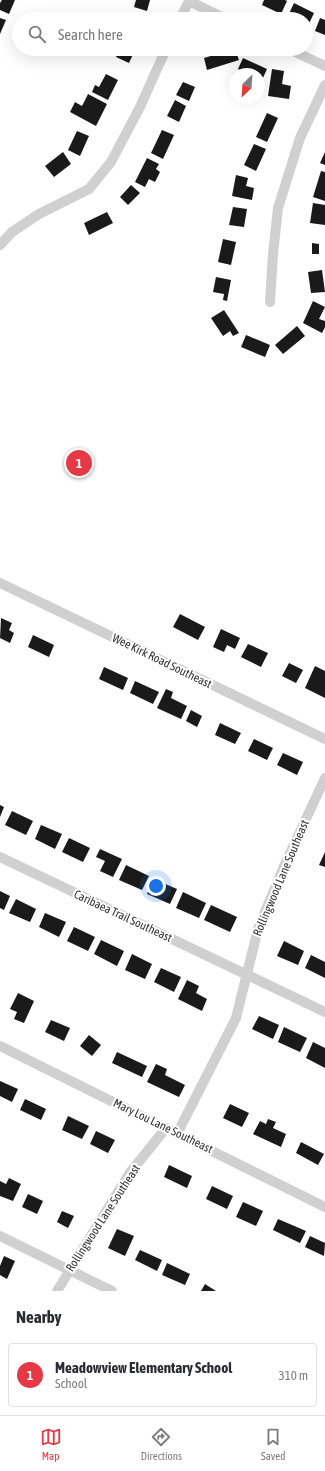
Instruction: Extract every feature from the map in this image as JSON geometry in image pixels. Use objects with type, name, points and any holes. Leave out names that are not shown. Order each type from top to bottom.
[{"type":"street","points":[[184,12],[189,1],[212,12]]},
{"type":"street","points":[[0,245],[12,232],[39,214],[89,190],[111,162],[140,107],[163,56]]},
{"type":"street","points":[[304,56],[325,66]]},
{"type":"street","points":[[270,302],[278,208],[300,138],[325,84]]},
{"type":"street","name":"Wee Kirk Road Southeast","points":[[0,583],[325,738]]},
{"type":"street","name":"Rollingwood Lane Southeast","points":[[177,1134],[236,1018],[258,929],[285,864],[325,778]]},
{"type":"street","name":"Caribaea Trail Southeast","points":[[0,857],[325,1012]]},
{"type":"street","name":"Mary Lou Lane Southeast","points":[[0,1046],[325,1207]]},
{"type":"street","name":"Rollingwood Lane Southeast","points":[[57,1291],[129,1174],[166,1128]]},
{"type":"street","points":[[0,1236],[112,1291]]},
{"type":"building","points":[[2,0],[15,0],[9,14],[0,10],[0,3]]},
{"type":"building","points":[[136,0],[150,0],[147,11],[134,7]]},
{"type":"building","points":[[264,0],[287,1],[282,12],[277,12],[262,5]]},
{"type":"building","points":[[294,3],[312,12],[290,12]]},
{"type":"building","points":[[0,18],[6,20],[0,34]]},
{"type":"building","points":[[320,18],[325,20],[325,35],[315,31]]},
{"type":"building","points":[[116,56],[132,56],[129,63]]},
{"type":"building","points":[[211,56],[238,56],[239,60],[207,70],[204,58]]},
{"type":"building","points":[[243,58],[265,68],[238,68]]},
{"type":"building","points":[[272,69],[284,71],[282,84],[291,86],[289,99],[268,96]]},
{"type":"building","points":[[106,74],[118,80],[108,100],[92,92],[95,85],[99,87]]},
{"type":"building","points":[[183,82],[195,87],[189,101],[176,95]]},
{"type":"building","points":[[88,94],[107,104],[96,126],[70,112],[75,102],[82,106]]},
{"type":"building","points":[[175,100],[186,106],[179,122],[167,116]]},
{"type":"building","points":[[267,113],[278,118],[267,142],[256,137]]},
{"type":"building","points":[[162,130],[174,135],[163,159],[151,153]]},
{"type":"building","points":[[77,131],[89,136],[80,156],[68,150]]},
{"type":"building","points":[[254,144],[266,149],[256,171],[244,165]]},
{"type":"building","points":[[63,152],[71,164],[54,177],[45,166]]},
{"type":"building","points":[[325,152],[325,165],[320,163]]},
{"type":"building","points":[[147,158],[159,164],[156,169],[160,172],[155,182],[149,179],[145,187],[135,182]]},
{"type":"building","points":[[321,171],[325,172],[325,201],[313,197]]},
{"type":"building","points":[[236,175],[248,178],[246,186],[254,188],[252,200],[232,196]]},
{"type":"building","points":[[131,185],[140,193],[128,205],[120,197]]},
{"type":"building","points":[[313,203],[325,205],[325,225],[310,223]]},
{"type":"building","points":[[233,207],[247,209],[244,227],[229,225]]},
{"type":"building","points":[[107,212],[113,223],[89,235],[84,223]]},
{"type":"building","points":[[223,239],[236,242],[231,265],[218,262]]},
{"type":"building","points":[[312,243],[319,244],[319,254],[312,254]]},
{"type":"building","points":[[322,270],[325,292],[311,293],[308,272]]},
{"type":"building","points":[[216,277],[231,280],[227,301],[223,300],[224,294],[213,292]]},
{"type":"building","points":[[313,301],[325,307],[319,319],[325,321],[325,327],[322,333],[303,323]]},
{"type":"building","points":[[224,310],[239,333],[233,336],[230,331],[223,336],[211,318]]},
{"type":"building","points":[[297,326],[305,336],[283,354],[275,345]]},
{"type":"building","points":[[246,335],[270,345],[265,357],[241,347]]},
{"type":"building","points":[[180,614],[205,627],[198,640],[173,627]]},
{"type":"building","points":[[1,618],[12,623],[9,630],[14,633],[10,643],[0,638]]},
{"type":"building","points":[[221,629],[240,638],[235,649],[227,645],[224,652],[213,647]]},
{"type":"building","points":[[33,635],[54,645],[49,657],[28,647]]},
{"type":"building","points":[[248,644],[268,653],[261,667],[241,657]]},
{"type":"building","points":[[289,663],[303,670],[296,683],[282,676]]},
{"type":"building","points":[[315,666],[325,671],[325,698],[305,688]]},
{"type":"building","points":[[104,667],[128,678],[123,690],[99,679]]},
{"type":"building","points":[[135,681],[159,692],[153,704],[130,693]]},
{"type":"building","points":[[166,689],[173,692],[171,698],[187,706],[181,719],[157,708]]},
{"type":"building","points":[[191,710],[202,716],[197,727],[186,721]]},
{"type":"building","points":[[220,723],[241,733],[235,744],[215,735]]},
{"type":"building","points":[[254,739],[273,748],[267,760],[248,751]]},
{"type":"building","points":[[283,753],[303,762],[297,775],[277,765]]},
{"type":"building","points":[[0,805],[4,807],[0,817]]},
{"type":"building","points":[[12,811],[33,821],[26,835],[5,825]]},
{"type":"building","points":[[41,825],[62,834],[55,849],[35,839]]},
{"type":"building","points":[[69,838],[90,848],[83,862],[62,852]]},
{"type":"building","points":[[100,849],[122,859],[113,877],[100,871],[105,861],[96,857]]},
{"type":"building","points":[[325,852],[325,867],[319,865]]},
{"type":"building","points":[[126,865],[149,876],[142,890],[119,880]]},
{"type":"building","points":[[154,879],[177,889],[170,904],[147,894]]},
{"type":"building","points":[[0,891],[10,896],[4,910],[0,908]]},
{"type":"building","points":[[183,892],[206,903],[199,918],[176,908]]},
{"type":"building","points":[[16,899],[36,909],[30,922],[9,913]]},
{"type":"building","points":[[211,905],[237,917],[230,932],[204,920]]},
{"type":"building","points":[[45,913],[66,922],[59,937],[39,927]]},
{"type":"building","points":[[74,927],[95,937],[88,951],[67,941]]},
{"type":"building","points":[[101,940],[124,951],[117,966],[94,954]]},
{"type":"building","points":[[284,941],[304,951],[298,965],[277,956]]},
{"type":"building","points":[[132,954],[152,964],[145,979],[125,970]]},
{"type":"building","points":[[311,955],[325,962],[325,978],[305,968]]},
{"type":"building","points":[[161,968],[181,977],[174,992],[154,982]]},
{"type":"building","points":[[187,980],[199,986],[196,993],[207,999],[202,1011],[178,999]]},
{"type":"building","points":[[18,993],[34,1001],[24,1023],[14,1019],[17,1012],[10,1009]]},
{"type":"building","points":[[259,1016],[279,1025],[273,1039],[252,1029]]},
{"type":"building","points":[[51,1020],[70,1028],[64,1041],[45,1032]]},
{"type":"building","points":[[284,1027],[307,1038],[300,1052],[278,1042]]},
{"type":"building","points":[[89,1035],[101,1045],[92,1056],[80,1046]]},
{"type":"building","points":[[313,1042],[325,1048],[325,1068],[306,1058]]},
{"type":"building","points":[[117,1052],[147,1066],[142,1077],[112,1063]]},
{"type":"building","points":[[156,1064],[167,1069],[165,1075],[185,1085],[179,1097],[147,1082]]},
{"type":"building","points":[[0,1081],[18,1089],[12,1102],[0,1096]]},
{"type":"building","points":[[25,1099],[46,1109],[41,1120],[20,1110]]},
{"type":"building","points":[[230,1104],[249,1113],[242,1127],[223,1118]]},
{"type":"building","points":[[68,1116],[89,1126],[82,1139],[62,1130]]},
{"type":"building","points":[[268,1119],[276,1122],[273,1128],[286,1134],[281,1147],[253,1134],[260,1121],[266,1124]]},
{"type":"building","points":[[96,1131],[115,1140],[108,1153],[90,1144]]},
{"type":"building","points":[[301,1142],[324,1154],[318,1165],[296,1153]]},
{"type":"building","points":[[169,1165],[192,1176],[187,1188],[164,1177]]},
{"type":"building","points":[[9,1178],[21,1184],[13,1201],[0,1196],[0,1181],[6,1184]]},
{"type":"building","points":[[212,1186],[233,1196],[227,1209],[206,1199]]},
{"type":"building","points":[[28,1194],[43,1201],[37,1214],[22,1207]]},
{"type":"building","points":[[243,1202],[263,1211],[256,1226],[236,1217]]},
{"type":"building","points":[[62,1211],[74,1216],[68,1228],[57,1222]]},
{"type":"building","points":[[278,1219],[306,1231],[300,1243],[273,1230]]},
{"type":"building","points":[[117,1229],[134,1236],[125,1256],[108,1248]]},
{"type":"building","points":[[310,1236],[325,1243],[324,1256],[305,1247]]},
{"type":"building","points":[[140,1250],[162,1260],[157,1271],[135,1260]]},
{"type":"building","points":[[4,1256],[15,1261],[7,1279],[0,1275],[0,1266]]},
{"type":"building","points":[[167,1263],[190,1274],[185,1285],[162,1275]]},
{"type":"building","points":[[205,1284],[216,1291],[201,1291]]},
{"type":"place","name":"Meadowview Elementary School","points":[[79,463]]}]
